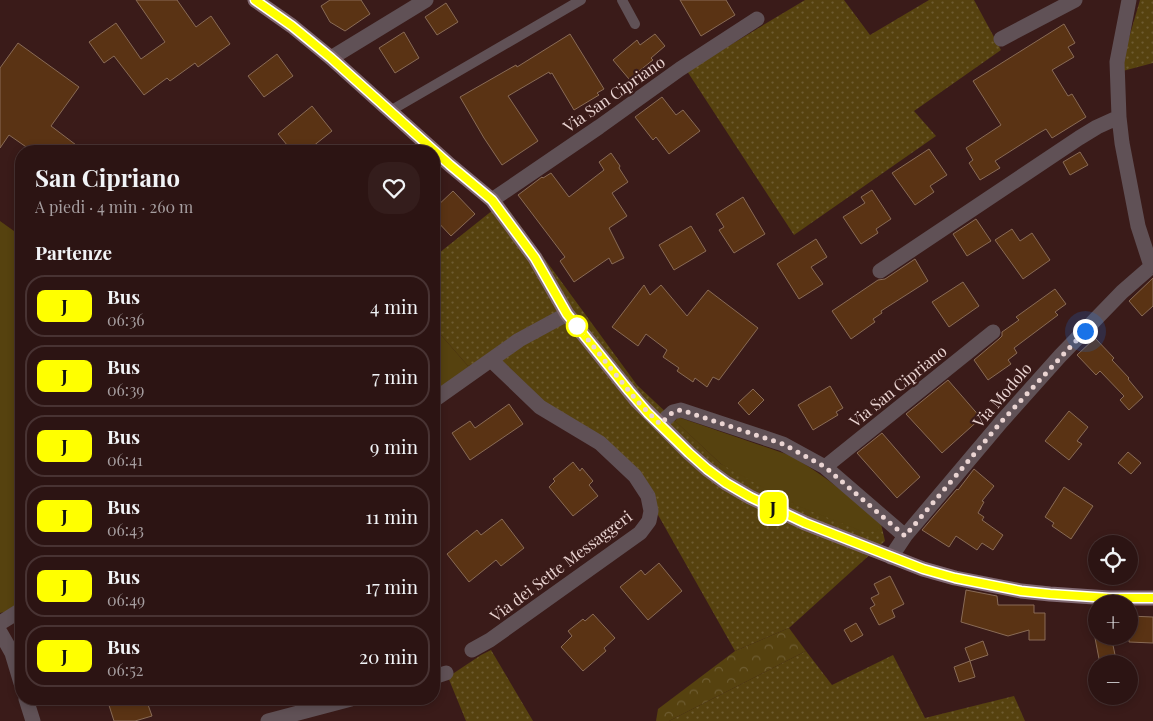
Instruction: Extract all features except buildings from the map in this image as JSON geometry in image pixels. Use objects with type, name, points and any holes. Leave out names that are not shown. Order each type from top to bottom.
[{"type":"main road","points":[[255,0],[292,26],[331,58],[428,145]]},
{"type":"main road","points":[[440,156],[492,200],[535,258],[567,314],[631,394],[707,469],[726,483],[750,497],[805,523],[923,569],[955,578],[1021,591],[1050,594],[1109,598],[1153,598]]},
{"type":"street","points":[[331,58],[426,0]]},
{"type":"street","points":[[1001,39],[1075,0]]},
{"type":"street","name":"Via Modolo","points":[[891,557],[905,536],[1047,370],[1122,292],[1152,266],[1138,226],[1122,143],[1119,117],[1117,62],[1129,0]]},
{"type":"street","name":"Via San Cipriano","points":[[492,200],[680,69],[758,19]]},
{"type":"street","points":[[880,271],[1079,138],[1119,117]]},
{"type":"street","points":[[440,396],[519,340],[567,314]]},
{"type":"street","name":"Via San Cipriano","points":[[825,467],[993,332]]},
{"type":"street","name":"Via dei Sette Messaggeri","points":[[472,650],[490,640],[640,533],[649,521],[651,511],[648,496],[628,469],[600,443],[540,407],[491,360]]},
{"type":"street","points":[[660,424],[673,412],[681,410],[783,444],[825,467],[905,536]]},
{"type":"street","points":[[0,623],[15,614]]},
{"type":"street","points":[[0,632],[12,653],[15,663]]},
{"type":"street","points":[[28,705],[33,721]]},
{"type":"street","points":[[268,721],[328,705]]},
{"type":"lane","points":[[390,111],[581,0]]},
{"type":"lane","points":[[622,0],[635,24]]},
{"type":"green space","points":[[805,0],[844,0],[870,35],[929,0],[974,0],[1001,50],[914,111],[936,136],[794,235],[687,71]]},
{"type":"green space","points":[[1140,0],[1153,0],[1153,63],[1119,72]]},
{"type":"green space","points":[[503,202],[637,385],[721,464],[881,524],[885,541],[789,628],[735,651],[653,506],[628,469],[557,420],[493,360],[468,366],[440,334],[440,252]]},
{"type":"green space","points":[[0,221],[15,232],[15,609],[0,613]]},
{"type":"green space","points":[[440,334],[468,366],[493,360],[440,400]]},
{"type":"green space","points":[[678,417],[789,455],[825,478],[881,524],[877,531],[864,532],[793,504],[721,464],[675,421]]},
{"type":"green space","points":[[789,628],[806,651],[669,721],[656,721],[658,709],[735,651]]},
{"type":"green space","points":[[491,650],[533,721],[466,721],[448,677]]},
{"type":"green space","points":[[806,651],[832,685],[893,655],[925,718],[1014,696],[1025,721],[669,721]]},
{"type":"bus line","name":"J","points":[[255,0],[292,26],[331,58],[428,145]]},
{"type":"bus line","name":"J","points":[[440,156],[492,200],[535,258],[567,314],[637,401],[689,453],[726,483],[750,497],[805,523],[923,569],[955,578],[1021,591],[1050,594],[1109,598],[1153,598]]},
{"type":"route","points":[[577,326],[620,381],[660,424],[673,412],[681,410],[783,444],[825,467],[905,536],[1002,421],[1085,331]]}]
